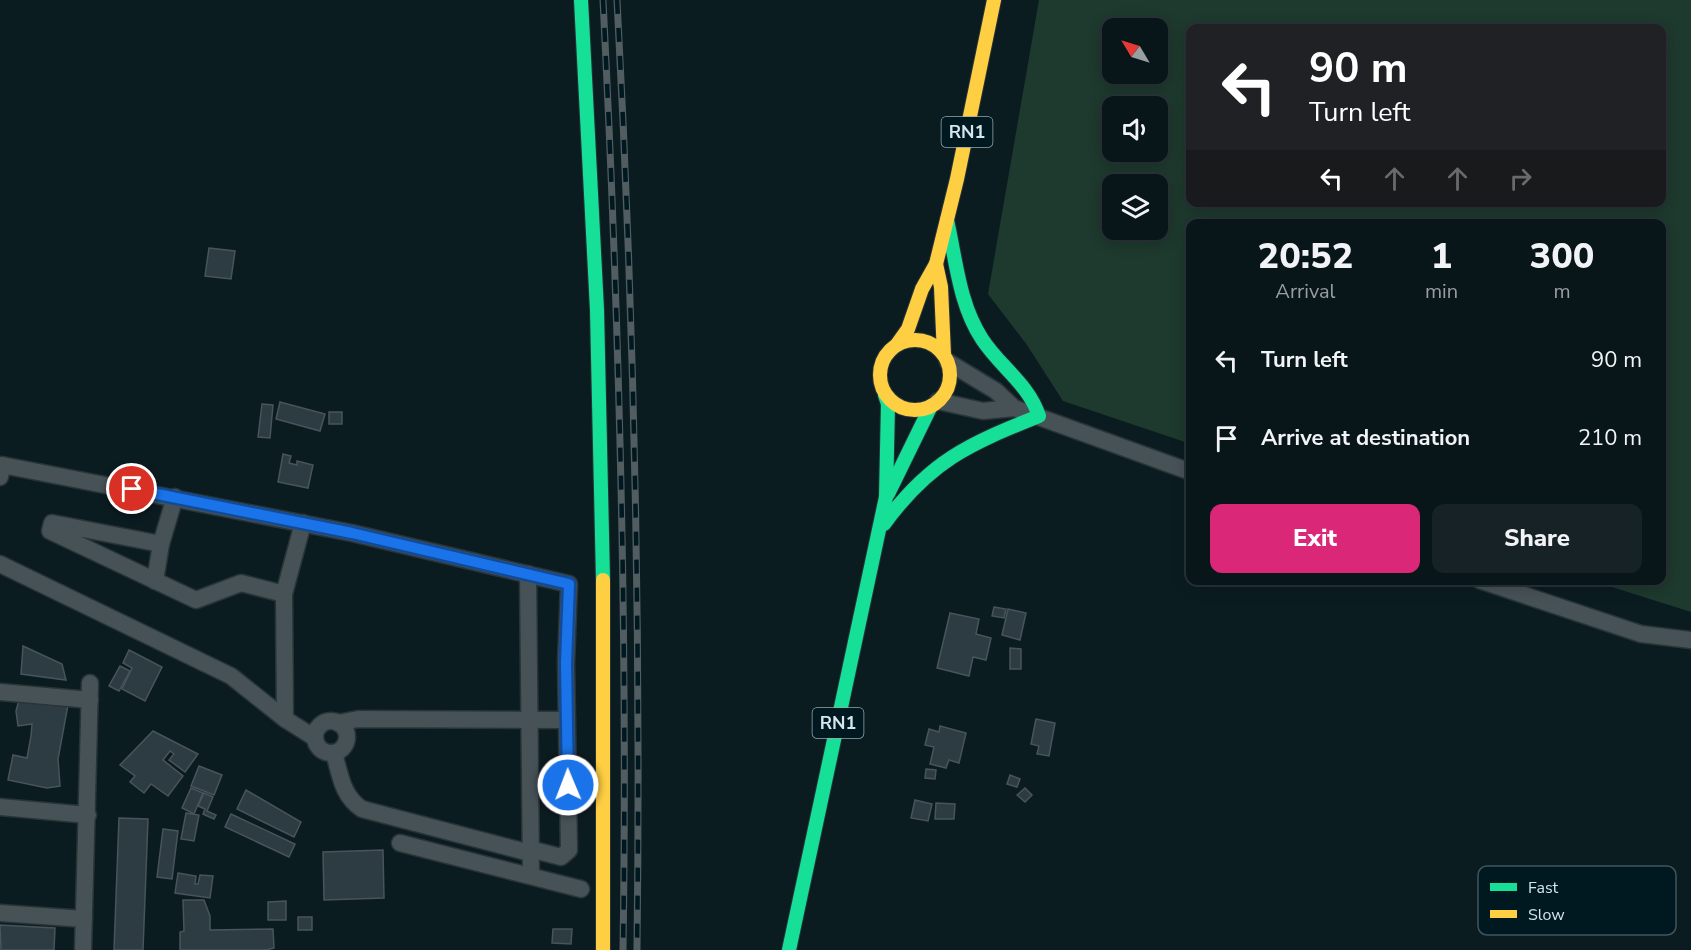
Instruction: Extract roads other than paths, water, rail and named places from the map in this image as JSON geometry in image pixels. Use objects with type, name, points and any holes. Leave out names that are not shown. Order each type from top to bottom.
[{"type":"main road","points":[[581,0],[585,120],[597,308],[603,502],[603,950]]},
{"type":"main road","name":"RN1","points":[[898,343],[908,329],[922,289],[936,264],[994,0]]},
{"type":"main road","points":[[878,534],[902,499],[938,463],[964,446],[1039,416],[1033,399],[1023,382],[990,350],[975,328],[947,220]]},
{"type":"main road","name":"RN1","points":[[936,264],[943,293],[941,337],[946,358]]},
{"type":"main road","points":[[923,340],[932,343],[946,358],[948,388],[934,404],[923,410],[906,409],[885,395],[880,379],[882,362],[891,348],[898,343],[923,340]]},
{"type":"main road","name":"RN1","points":[[789,950],[886,496],[888,404],[885,395]]},
{"type":"main road","name":"RN1","points":[[886,496],[934,404]]},
{"type":"street","points":[[946,358],[996,391],[1014,408]]},
{"type":"street","points":[[934,404],[983,411],[1014,408],[1186,470]]},
{"type":"street","points":[[0,477],[2,465],[175,496],[569,584],[567,720],[569,850],[561,857],[362,809],[351,800],[344,788],[334,753]]},
{"type":"street","points":[[155,580],[161,544],[175,496]]},
{"type":"street","points":[[161,544],[52,523],[50,531],[196,600],[241,583],[284,594]]},
{"type":"street","points":[[285,719],[284,594],[303,523]]},
{"type":"street","points":[[0,564],[231,676],[285,719],[315,738],[323,752],[334,753],[346,742],[345,732],[338,723]]},
{"type":"street","points":[[528,574],[531,875]]},
{"type":"street","points":[[1494,585],[1641,634],[1691,640]]},
{"type":"street","points":[[0,692],[90,692],[83,950]]},
{"type":"street","points":[[315,738],[322,724],[358,719],[567,720]]},
{"type":"street","points":[[0,807],[87,815]]},
{"type":"street","points":[[400,843],[581,889]]},
{"type":"street","points":[[0,912],[84,920]]},
{"type":"railway","points":[[603,0],[614,237],[621,475],[624,712],[623,950]]},
{"type":"railway","points":[[617,0],[628,237],[635,475],[638,712],[637,950]]}]
